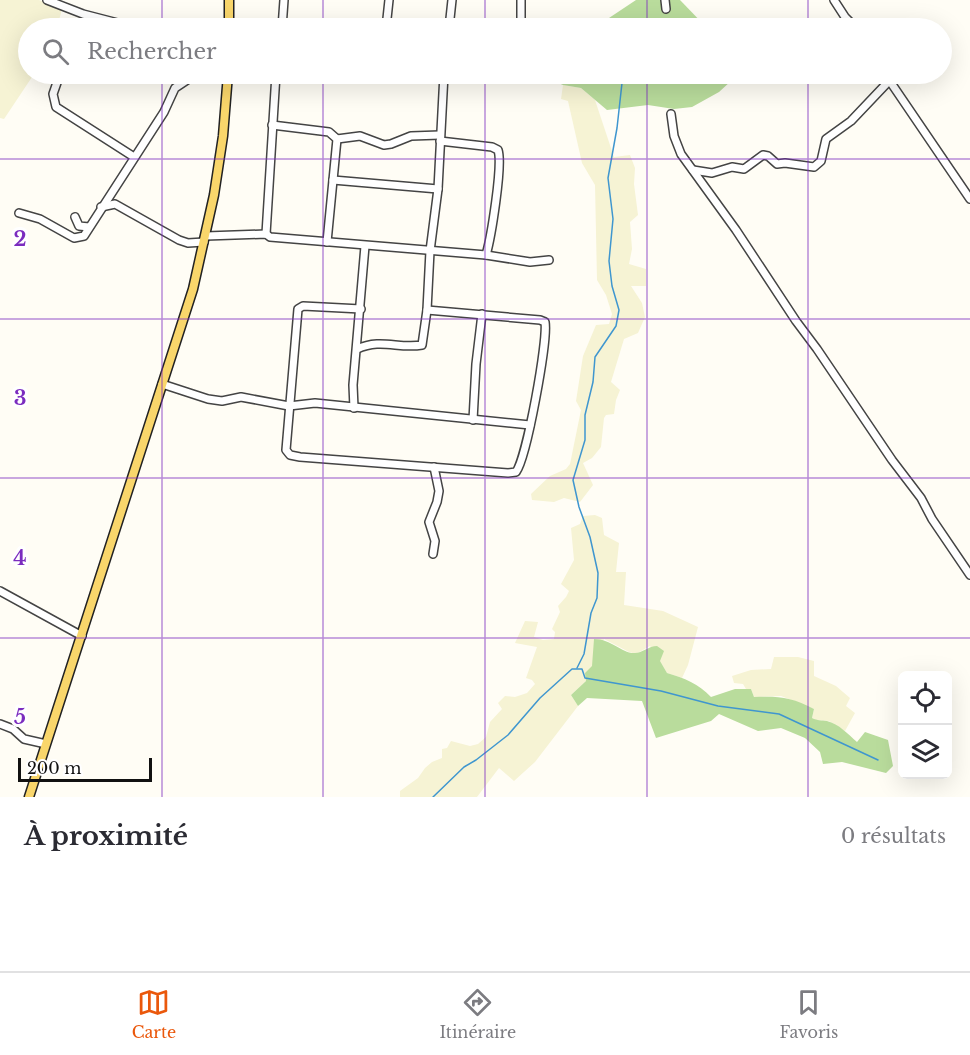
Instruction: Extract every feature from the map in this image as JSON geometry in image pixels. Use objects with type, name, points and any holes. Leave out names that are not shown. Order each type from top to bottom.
[{"type":"main road","points":[[229,0],[229,18]]},
{"type":"main road","points":[[28,797],[193,289],[205,239],[222,145],[227,84]]},
{"type":"street","points":[[47,0],[97,18]]},
{"type":"street","points":[[283,18],[284,0]]},
{"type":"street","points":[[388,18],[389,0]]},
{"type":"street","points":[[450,18],[452,0]]},
{"type":"street","points":[[521,0],[521,18]]},
{"type":"street","points":[[665,0],[666,9]]},
{"type":"street","points":[[834,0],[846,18]]},
{"type":"street","points":[[56,84],[53,94],[56,107],[134,157]]},
{"type":"street","points":[[19,213],[40,219],[74,238],[84,236],[164,112],[175,88],[181,84]]},
{"type":"street","points":[[266,234],[275,84]]},
{"type":"street","points":[[357,349],[379,342],[422,345],[438,189],[443,84]]},
{"type":"street","points":[[693,170],[712,173],[732,167],[744,169],[763,155],[768,156],[777,164],[814,167],[821,160],[826,139],[851,122],[886,84]]},
{"type":"street","points":[[891,84],[909,106],[970,199]]},
{"type":"street","points":[[671,114],[678,149],[736,230],[892,460],[921,498],[932,519],[970,575]]},
{"type":"street","points":[[272,125],[329,132],[338,139]]},
{"type":"street","points":[[338,139],[360,136],[384,145],[411,136],[440,138],[498,150],[498,176],[486,255]]},
{"type":"street","points":[[327,242],[338,139]]},
{"type":"street","points":[[333,180],[438,189]]},
{"type":"street","points":[[113,189],[115,204]]},
{"type":"street","points":[[101,207],[115,204],[188,243],[205,239],[266,234],[270,237],[486,255],[530,262],[549,260]]},
{"type":"street","points":[[75,217],[79,226],[90,226]]},
{"type":"street","points":[[354,408],[353,385],[365,246]]},
{"type":"street","points":[[361,309],[303,306],[298,309],[286,450],[290,455],[516,472],[521,465],[530,425],[542,354],[544,322],[426,310]]},
{"type":"street","points":[[473,420],[482,314]]},
{"type":"street","points":[[162,384],[208,399],[222,401],[241,397],[289,406],[315,403],[530,425]]},
{"type":"street","points":[[433,554],[435,541],[429,522],[438,502],[439,491],[434,467]]},
{"type":"street","points":[[0,591],[82,636]]},
{"type":"street","points":[[0,723],[13,729],[24,739],[46,744]]},
{"type":"shaded area","points":[[0,0],[39,0],[62,9],[60,18],[18,18],[18,84],[27,84],[4,119],[0,118]]},
{"type":"shaded area","points":[[563,85],[581,88],[595,100],[614,157],[630,155],[635,168],[634,184],[638,215],[630,222],[632,249],[629,264],[646,269],[646,286],[631,286],[642,303],[645,317],[638,333],[624,339],[611,382],[620,390],[614,414],[606,415],[604,418],[601,447],[592,458],[583,463],[593,485],[580,502],[564,498],[554,502],[532,500],[531,494],[550,476],[566,469],[570,464],[581,410],[576,401],[583,356],[596,325],[609,324],[612,314],[606,295],[597,280],[595,185],[582,163],[568,101],[561,99]]},
{"type":"shaded area","points":[[595,515],[602,518],[604,535],[619,543],[616,572],[626,572],[624,605],[663,611],[698,627],[688,665],[682,678],[667,673],[650,646],[636,654],[604,639],[586,681],[571,695],[578,706],[535,762],[514,781],[499,768],[477,797],[400,797],[400,791],[418,778],[432,762],[442,758],[442,749],[447,748],[451,741],[470,746],[478,744],[486,737],[490,722],[502,709],[498,703],[505,696],[515,697],[527,693],[535,684],[526,678],[537,647],[515,643],[525,621],[538,622],[534,637],[543,640],[554,639],[555,632],[552,629],[560,612],[558,606],[569,591],[561,584],[574,560],[571,528],[580,524],[583,516]]},
{"type":"shaded area","points":[[774,657],[798,657],[814,661],[814,676],[836,686],[850,698],[846,706],[855,713],[845,731],[829,721],[812,718],[814,709],[781,696],[754,697],[751,689],[746,689],[743,684],[734,683],[732,676],[751,670],[771,669]]},
{"type":"green space","points":[[636,0],[680,0],[697,18],[609,18]]},
{"type":"green space","points":[[561,84],[728,84],[719,92],[692,107],[674,109],[648,105],[607,110],[581,88]]},
{"type":"green space","points":[[594,639],[606,641],[630,653],[638,653],[657,646],[664,651],[660,661],[667,673],[691,682],[711,697],[735,689],[751,689],[754,697],[785,698],[799,702],[814,709],[812,718],[835,724],[857,742],[865,732],[888,740],[893,766],[886,773],[842,762],[823,764],[820,752],[805,738],[781,728],[758,731],[719,714],[711,721],[656,738],[642,701],[587,698],[578,706],[571,695],[586,681],[585,673],[592,666]]},
{"type":"waterway","points":[[577,668],[584,654],[591,613],[597,598],[598,573],[573,480],[585,440],[585,415],[593,382],[595,357],[616,326],[619,310],[612,286],[609,261],[613,219],[608,178],[622,84]]},
{"type":"waterway","points":[[433,797],[464,767],[508,735],[540,698],[572,669],[582,669],[585,678],[661,691],[718,706],[779,714],[878,760]]}]
